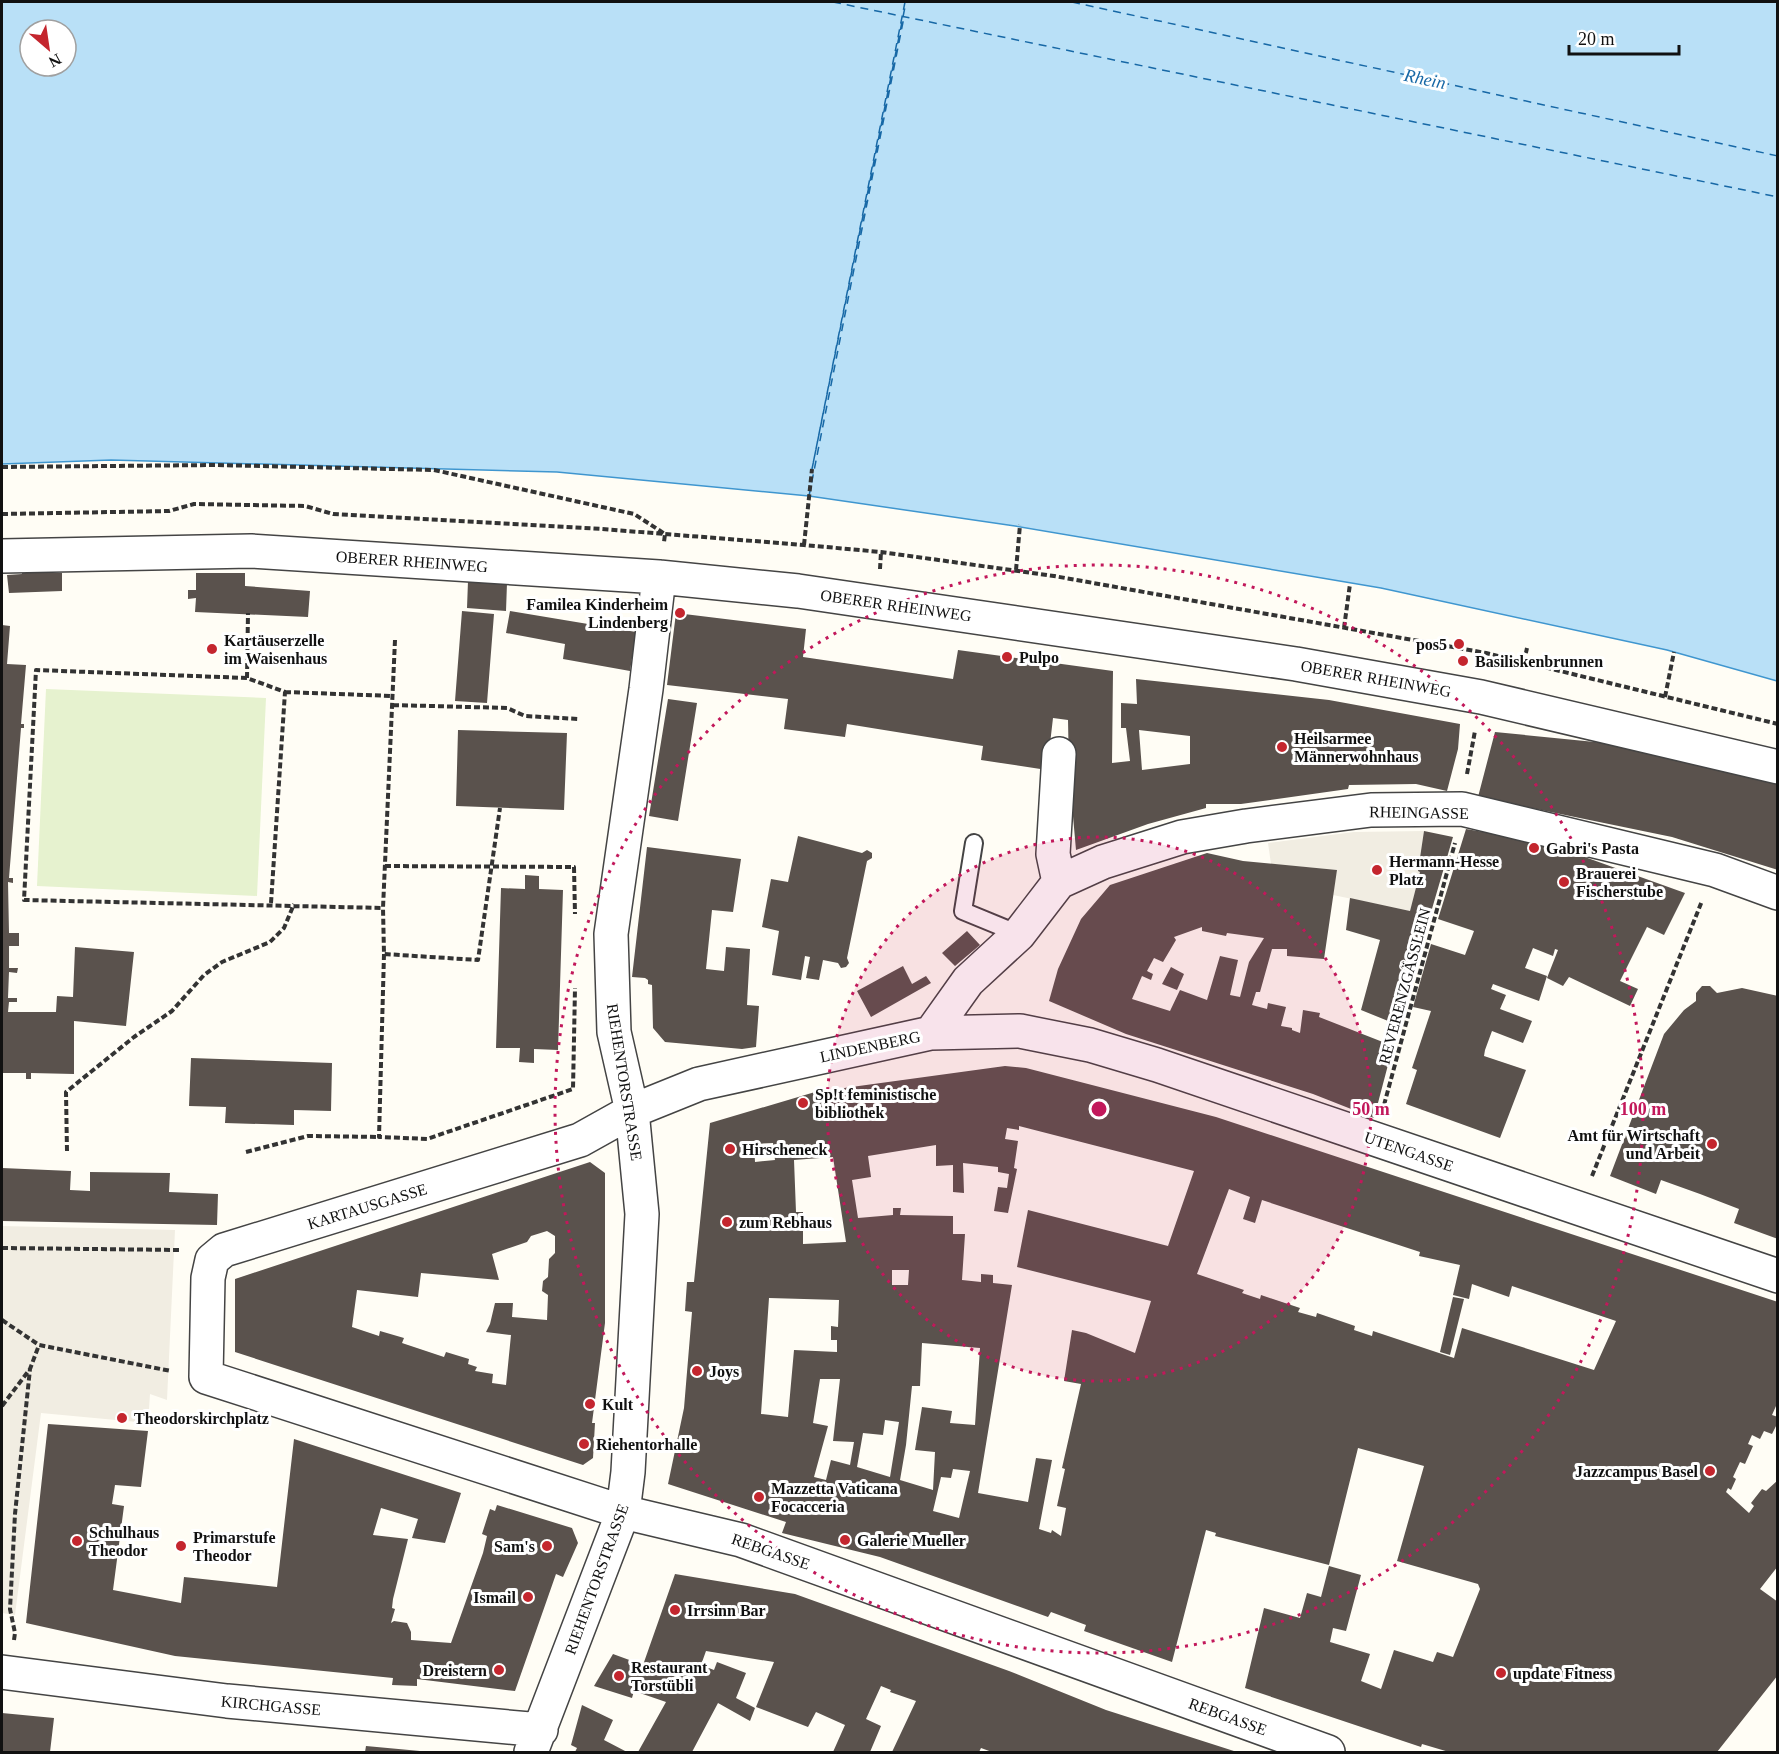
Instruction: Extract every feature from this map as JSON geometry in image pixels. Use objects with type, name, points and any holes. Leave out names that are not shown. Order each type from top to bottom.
[{"type":"street","name":"OBERER RHEINWEG","points":[[2,556],[250,551],[659,577],[889,603],[1296,664],[1481,697],[1778,767]]},
{"type":"street","name":"RIEHENTORSTRASSE","points":[[536,1741],[623,1512],[638,1340],[642,1214],[632,1111],[614,1032],[611,934],[646,689],[659,577]]},
{"type":"street","points":[[1059,753],[1053,854],[1059,882]]},
{"type":"street","name":"RHEINGASSE","points":[[1059,882],[1103,862],[1182,837],[1246,826],[1371,810],[1462,809],[1715,870],[1778,893]]},
{"type":"street","name":"LINDENBERG","points":[[632,1111],[699,1083],[931,1033],[968,981],[1019,934],[1059,882]]},
{"type":"street","name":"UTENGASSE","points":[[931,1033],[1020,1031],[1090,1046],[1157,1065],[1778,1276]]},
{"type":"street","name":"KARTAUSGASSE","points":[[212,1260],[224,1250],[580,1140],[632,1111]]},
{"type":"street","points":[[206,1377],[208,1278],[212,1260]]},
{"type":"street","name":"REBGASSE","points":[[206,1377],[623,1512],[741,1540],[1328,1752]]},
{"type":"street","name":"KIRCHGASSE","points":[[5,1672],[536,1741]]},
{"type":"lane","points":[[974,843],[963,911],[1019,934]]},
{"type":"path","points":[[2,467],[216,465],[434,470],[634,514],[665,534]]},
{"type":"path","points":[[804,545],[812,469]]},
{"type":"path","points":[[2,514],[169,511],[194,504],[252,506]]},
{"type":"path","points":[[1016,570],[1020,525]]},
{"type":"path","points":[[1344,628],[1350,584]]},
{"type":"path","points":[[247,678],[248,613]]},
{"type":"path","points":[[379,1137],[384,954],[383,908],[395,640]]},
{"type":"path","points":[[1524,662],[1527,648]]},
{"type":"path","points":[[1665,697],[1674,652]]},
{"type":"path","points":[[1486,653],[1778,724]]},
{"type":"path","points":[[383,908],[271,903],[24,900],[36,669],[247,678],[285,692],[393,696]]},
{"type":"path","points":[[271,903],[285,692]]},
{"type":"path","name":"REVERENZGÄSSLEIN","points":[[1375,1139],[1462,809],[1481,697]]},
{"type":"path","points":[[393,705],[507,708],[525,716],[579,719]]},
{"type":"path","points":[[384,954],[478,960],[500,808]]},
{"type":"path","points":[[385,866],[574,867],[575,916]]},
{"type":"path","points":[[1579,1209],[1715,870]]},
{"type":"path","points":[[67,1151],[66,1092],[134,1037],[172,1011],[204,975],[222,962],[270,942],[284,928],[294,904]]},
{"type":"path","points":[[246,1152],[308,1136],[427,1139],[573,1089],[574,985]]},
{"type":"path","points":[[2,1248],[183,1251],[212,1260]]},
{"type":"path","points":[[2,1320],[39,1345],[206,1377]]},
{"type":"path","points":[[5,1672],[15,1633],[10,1598],[15,1514],[30,1369],[39,1345]]},
{"type":"path","points":[[2,1406],[30,1369]]},
{"type":"green space","points":[[46,689],[266,698],[257,896],[37,886]]},
{"type":"shaded area","name":"Hermann-Hesse Platz","points":[[1424,831],[1418,871],[1420,872],[1410,911],[1333,895],[1337,870],[1271,864],[1268,843],[1354,832]]},
{"type":"shaded area","name":"Theodorskirchplatz","points":[[2,1226],[175,1230],[167,1400],[150,1394],[148,1423],[41,1413],[15,1615],[2,1613]]},
{"type":"water","name":"Rhein","points":[[2,2],[1777,2],[1777,681],[1667,650],[1381,588],[1015,526],[809,496],[557,472],[111,460],[2,464]]},
{"type":"building","points":[[49,570],[50,573],[62,573],[62,591],[9,593],[7,575],[22,574],[22,571]]},
{"type":"building","points":[[196,573],[245,573],[245,586],[310,591],[308,617],[195,612],[196,598],[188,599],[188,590],[196,590]]},
{"type":"building","points":[[468,581],[507,583],[506,611],[467,608]]},
{"type":"building","points":[[462,611],[494,614],[487,703],[455,701]]},
{"type":"building","points":[[510,611],[636,632],[630,671],[563,659],[565,644],[506,633]]},
{"type":"building","points":[[676,613],[806,629],[803,657],[953,679],[958,650],[1113,671],[1112,763],[1130,761],[1126,728],[1121,728],[1121,703],[1137,704],[1136,679],[1329,700],[1460,724],[1458,749],[1447,791],[1416,784],[1349,785],[1348,789],[1241,804],[1206,804],[1206,808],[1148,824],[1076,850],[1069,771],[1068,720],[1053,718],[1047,770],[981,760],[983,746],[847,724],[845,737],[784,729],[788,699],[667,685]],"holes":[[[1139,730],[1190,736],[1190,764],[1142,770]]]},
{"type":"building","points":[[2,625],[10,626],[7,664],[26,665],[21,724],[24,724],[24,728],[21,728],[9,878],[13,878],[13,883],[8,882],[9,933],[19,933],[19,946],[9,946],[9,968],[18,968],[17,973],[9,972],[8,998],[17,998],[17,1002],[9,1002],[8,1012],[56,1012],[57,996],[73,997],[75,947],[134,952],[126,1026],[74,1021],[74,1074],[31,1073],[31,1079],[26,1079],[26,1073],[2,1073]]},
{"type":"building","points":[[668,699],[697,703],[678,821],[649,816]]},
{"type":"building","points":[[458,730],[567,733],[564,810],[456,806]]},
{"type":"building","points":[[1495,732],[1605,743],[1778,780],[1778,870],[1672,837],[1478,797]]},
{"type":"building","points":[[1466,829],[1543,842],[1685,893],[1664,935],[1647,927],[1620,981],[1638,989],[1630,1006],[1569,977],[1563,986],[1547,978],[1558,950],[1555,949],[1553,956],[1533,948],[1525,968],[1547,976],[1539,1001],[1493,984],[1491,989],[1506,995],[1500,1009],[1532,1021],[1523,1043],[1492,1031],[1485,1050],[1484,1056],[1526,1070],[1500,1138],[1406,1104],[1417,1070],[1412,1068],[1431,1011],[1413,1007],[1431,944],[1465,955],[1474,931],[1438,919]]},
{"type":"building","points":[[1424,831],[1453,837],[1398,1025],[1361,1010],[1380,940],[1346,930],[1350,898],[1410,911],[1420,872],[1418,871]]},
{"type":"building","points":[[798,836],[862,853],[867,850],[872,853],[872,858],[867,861],[847,958],[849,963],[846,967],[841,968],[838,963],[823,960],[819,980],[806,978],[810,957],[805,956],[801,980],[772,975],[779,931],[762,927],[771,879],[788,882]]},
{"type":"building","points":[[647,847],[741,859],[733,912],[712,910],[706,969],[724,971],[726,947],[750,949],[747,1005],[759,1006],[756,1047],[742,1049],[665,1042],[653,1028],[652,985],[648,984],[645,978],[632,977]]},
{"type":"building","points":[[1207,853],[1243,861],[1337,870],[1324,959],[1287,956],[1287,949],[1272,949],[1260,992],[1256,992],[1252,1005],[1267,1009],[1268,1003],[1286,1007],[1281,1026],[1292,1028],[1300,1033],[1303,1010],[1320,1013],[1319,1017],[1393,1046],[1374,1118],[1313,1094],[1126,1034],[1049,1001],[1058,969],[1081,919],[1110,885]],"holes":[[[1202,927],[1202,931],[1226,936],[1227,933],[1264,938],[1249,962],[1240,997],[1230,995],[1238,960],[1220,956],[1207,1000],[1180,990],[1170,1011],[1132,999],[1142,976],[1151,980],[1153,974],[1147,971],[1154,958],[1163,962],[1176,940],[1174,937]]]},
{"type":"building","points":[[525,875],[539,876],[539,889],[563,890],[558,1050],[534,1049],[534,1063],[519,1062],[520,1048],[496,1048],[501,888],[525,889]]},
{"type":"building","points":[[967,931],[980,945],[955,966],[942,953]]},
{"type":"building","points":[[903,966],[912,984],[926,976],[931,983],[871,1017],[857,991]]},
{"type":"building","points":[[1171,967],[1184,974],[1177,990],[1162,984]]},
{"type":"building","points":[[1702,986],[1710,986],[1717,993],[1742,988],[1778,996],[1778,1239],[1734,1223],[1739,1209],[1700,1194],[1661,1180],[1656,1194],[1610,1176],[1664,1034],[1684,1010],[1696,1001],[1696,993]]},
{"type":"building","points":[[191,1058],[332,1063],[331,1111],[294,1110],[294,1125],[225,1123],[226,1107],[189,1106]]},
{"type":"building","points":[[1005,1066],[1026,1068],[1216,1117],[1778,1302],[1778,1407],[1776,1406],[1772,1415],[1778,1417],[1778,1422],[1772,1434],[1764,1431],[1760,1439],[1752,1435],[1748,1444],[1753,1446],[1745,1464],[1740,1462],[1733,1477],[1736,1479],[1731,1490],[1728,1488],[1726,1492],[1749,1513],[1754,1506],[1751,1503],[1762,1489],[1766,1491],[1778,1480],[1778,1566],[1760,1589],[1778,1602],[1778,1675],[1717,1752],[1449,1752],[1422,1744],[1421,1747],[1245,1688],[1264,1608],[1300,1618],[1307,1593],[1321,1597],[1329,1566],[1361,1575],[1346,1631],[1333,1628],[1330,1642],[1370,1654],[1361,1681],[1381,1689],[1394,1650],[1433,1662],[1437,1652],[1453,1657],[1480,1589],[1478,1584],[1397,1561],[1424,1466],[1358,1448],[1329,1565],[1215,1536],[1216,1533],[1206,1530],[1172,1662],[1084,1631],[1086,1625],[1051,1612],[1048,1617],[880,1557],[782,1533],[786,1522],[668,1484],[684,1408],[692,1312],[685,1311],[687,1282],[694,1282],[710,1123],[815,1092]],"holes":[[[1019,1126],[1194,1171],[1168,1246],[1028,1210],[1017,1267],[1151,1301],[1135,1353],[1086,1333],[1072,1330],[1064,1381],[1081,1384],[1062,1468],[1065,1469],[1057,1506],[1066,1508],[1061,1536],[1052,1530],[1051,1533],[1039,1529],[1052,1460],[1036,1458],[1028,1502],[978,1493],[1012,1285],[993,1283],[993,1275],[981,1274],[981,1282],[962,1280],[965,1234],[953,1234],[953,1216],[900,1215],[901,1208],[893,1208],[893,1215],[858,1218],[852,1180],[871,1177],[868,1156],[936,1145],[936,1166],[953,1165],[953,1192],[964,1193],[963,1163],[998,1167],[998,1172],[1009,1174],[1007,1188],[998,1187],[994,1211],[1008,1213],[1017,1169],[1014,1168],[1018,1141],[1005,1139],[1007,1128],[1019,1130]],[[773,1143],[775,1160],[755,1162],[754,1144]],[[833,1157],[846,1242],[803,1244],[803,1212],[796,1212],[794,1160]],[[1229,1189],[1250,1197],[1243,1219],[1255,1223],[1262,1200],[1420,1252],[1419,1256],[1460,1265],[1453,1295],[1469,1299],[1472,1284],[1509,1297],[1512,1286],[1616,1321],[1594,1370],[1462,1328],[1454,1358],[1373,1331],[1372,1336],[1354,1330],[1355,1326],[1317,1313],[1316,1317],[1298,1312],[1300,1308],[1261,1295],[1260,1299],[1242,1293],[1244,1290],[1197,1274]],[[892,1270],[909,1270],[908,1285],[892,1285]],[[769,1298],[839,1300],[838,1327],[831,1326],[831,1340],[837,1340],[837,1352],[794,1350],[788,1417],[761,1414]],[[922,1343],[980,1348],[975,1425],[950,1423],[952,1411],[922,1407],[915,1450],[935,1452],[933,1490],[900,1480],[912,1386],[920,1386]],[[820,1379],[840,1379],[833,1441],[854,1442],[850,1465],[831,1460],[826,1480],[814,1477],[828,1426],[813,1423]],[[885,1420],[899,1422],[890,1477],[857,1467],[863,1433],[883,1435]],[[953,1469],[970,1471],[959,1518],[933,1511],[941,1477],[951,1478]]]},
{"type":"building","points":[[590,1162],[605,1173],[605,1323],[592,1423],[595,1423],[593,1458],[583,1465],[235,1352],[235,1279]],"holes":[[[547,1231],[555,1236],[555,1253],[549,1259],[548,1277],[543,1281],[542,1291],[548,1295],[547,1320],[512,1317],[513,1303],[495,1303],[486,1332],[511,1335],[506,1385],[492,1383],[493,1374],[475,1371],[477,1367],[468,1364],[469,1359],[446,1352],[444,1357],[402,1343],[404,1338],[380,1331],[379,1336],[352,1327],[357,1290],[418,1297],[421,1273],[499,1280],[492,1254],[527,1242],[531,1236]]]},
{"type":"building","points":[[2,1168],[71,1171],[70,1190],[90,1191],[90,1172],[170,1173],[169,1192],[218,1194],[217,1225],[2,1221]]},
{"type":"building","points":[[1453,1297],[1464,1299],[1450,1355],[1440,1352]]},
{"type":"building","points":[[48,1424],[148,1431],[141,1487],[115,1485],[112,1504],[124,1506],[113,1590],[181,1603],[184,1577],[277,1587],[294,1439],[461,1493],[445,1543],[412,1538],[418,1519],[381,1508],[373,1535],[408,1539],[393,1599],[392,1608],[395,1609],[391,1623],[394,1621],[407,1623],[411,1632],[411,1640],[451,1643],[483,1553],[487,1536],[482,1534],[490,1509],[495,1511],[497,1505],[572,1528],[578,1543],[563,1577],[556,1574],[515,1691],[417,1679],[417,1686],[392,1685],[393,1678],[175,1656],[26,1623]]},
{"type":"building","points":[[675,1574],[795,1594],[1009,1671],[1106,1710],[1237,1752],[992,1752],[981,1748],[979,1752],[892,1752],[916,1701],[890,1692],[891,1690],[881,1686],[866,1719],[881,1726],[870,1752],[833,1752],[845,1725],[816,1712],[808,1727],[756,1707],[774,1662],[706,1651],[701,1665],[714,1670],[717,1662],[746,1673],[736,1698],[755,1708],[750,1721],[718,1703],[692,1752],[638,1752],[666,1702],[634,1691],[632,1698],[594,1686],[613,1654],[643,1665]]},
{"type":"building","points":[[582,1705],[613,1720],[604,1740],[627,1752],[575,1752],[577,1748],[571,1745]]},
{"type":"building","points":[[2,1713],[54,1718],[50,1752],[2,1752]]},
{"type":"building","points":[[366,1746],[420,1751],[420,1752],[365,1752]]},
{"type":"ferry route","points":[[833,2],[1778,197]]},
{"type":"ferry route","points":[[905,2],[812,469],[906,2]]},
{"type":"ferry route","points":[[1072,2],[1778,156]]},
{"type":"ferry route","points":[[809,496],[904,17]]},
{"type":"place","name":"Familea Kinderheim Lindenberg","points":[[680,613]]},
{"type":"place","name":"pos5","points":[[1459,644]]},
{"type":"place","name":"Kartäuserzelle im Waisenhaus","points":[[212,649]]},
{"type":"place","name":"Pulpo","points":[[1007,657]]},
{"type":"place","name":"Basiliskenbrunnen","points":[[1463,661]]},
{"type":"place","name":"Heilsarmee Männerwohnhaus","points":[[1282,747]]},
{"type":"place","name":"Gabri's Pasta","points":[[1534,848]]},
{"type":"place","name":"Hermann-Hesse Platz","points":[[1377,870]]},
{"type":"place","name":"Brauerei Fischerstube","points":[[1564,882]]},
{"type":"place","name":"Sp!t feministische bibliothek","points":[[803,1103]]},
{"type":"place","name":"Amt für Wirtschaft und Arbeit","points":[[1712,1144]]},
{"type":"place","name":"Hirscheneck","points":[[730,1149]]},
{"type":"place","name":"zum Rebhaus","points":[[727,1222]]},
{"type":"place","name":"Joys","points":[[697,1371]]},
{"type":"place","name":"Kult","points":[[590,1404]]},
{"type":"place","name":"Theodorskirchplatz","points":[[122,1418]]},
{"type":"place","name":"Riehentorhalle","points":[[584,1444]]},
{"type":"place","name":"Jazzcampus Basel","points":[[1710,1471]]},
{"type":"place","name":"Mazzetta Vaticana Focacceria","points":[[759,1497]]},
{"type":"place","name":"Galerie Mueller","points":[[845,1540]]},
{"type":"place","name":"Schulhaus Theodor","points":[[77,1541]]},
{"type":"place","name":"Primarstufe Theodor","points":[[181,1546]]},
{"type":"place","name":"Sam's","points":[[547,1546]]},
{"type":"place","name":"Ismail","points":[[528,1597]]},
{"type":"place","name":"Irrsinn Bar","points":[[675,1610]]},
{"type":"place","name":"Dreistern","points":[[499,1670]]},
{"type":"place","name":"update Fitness","points":[[1501,1673]]},
{"type":"place","name":"Restaurant Torstübli","points":[[619,1676]]}]
